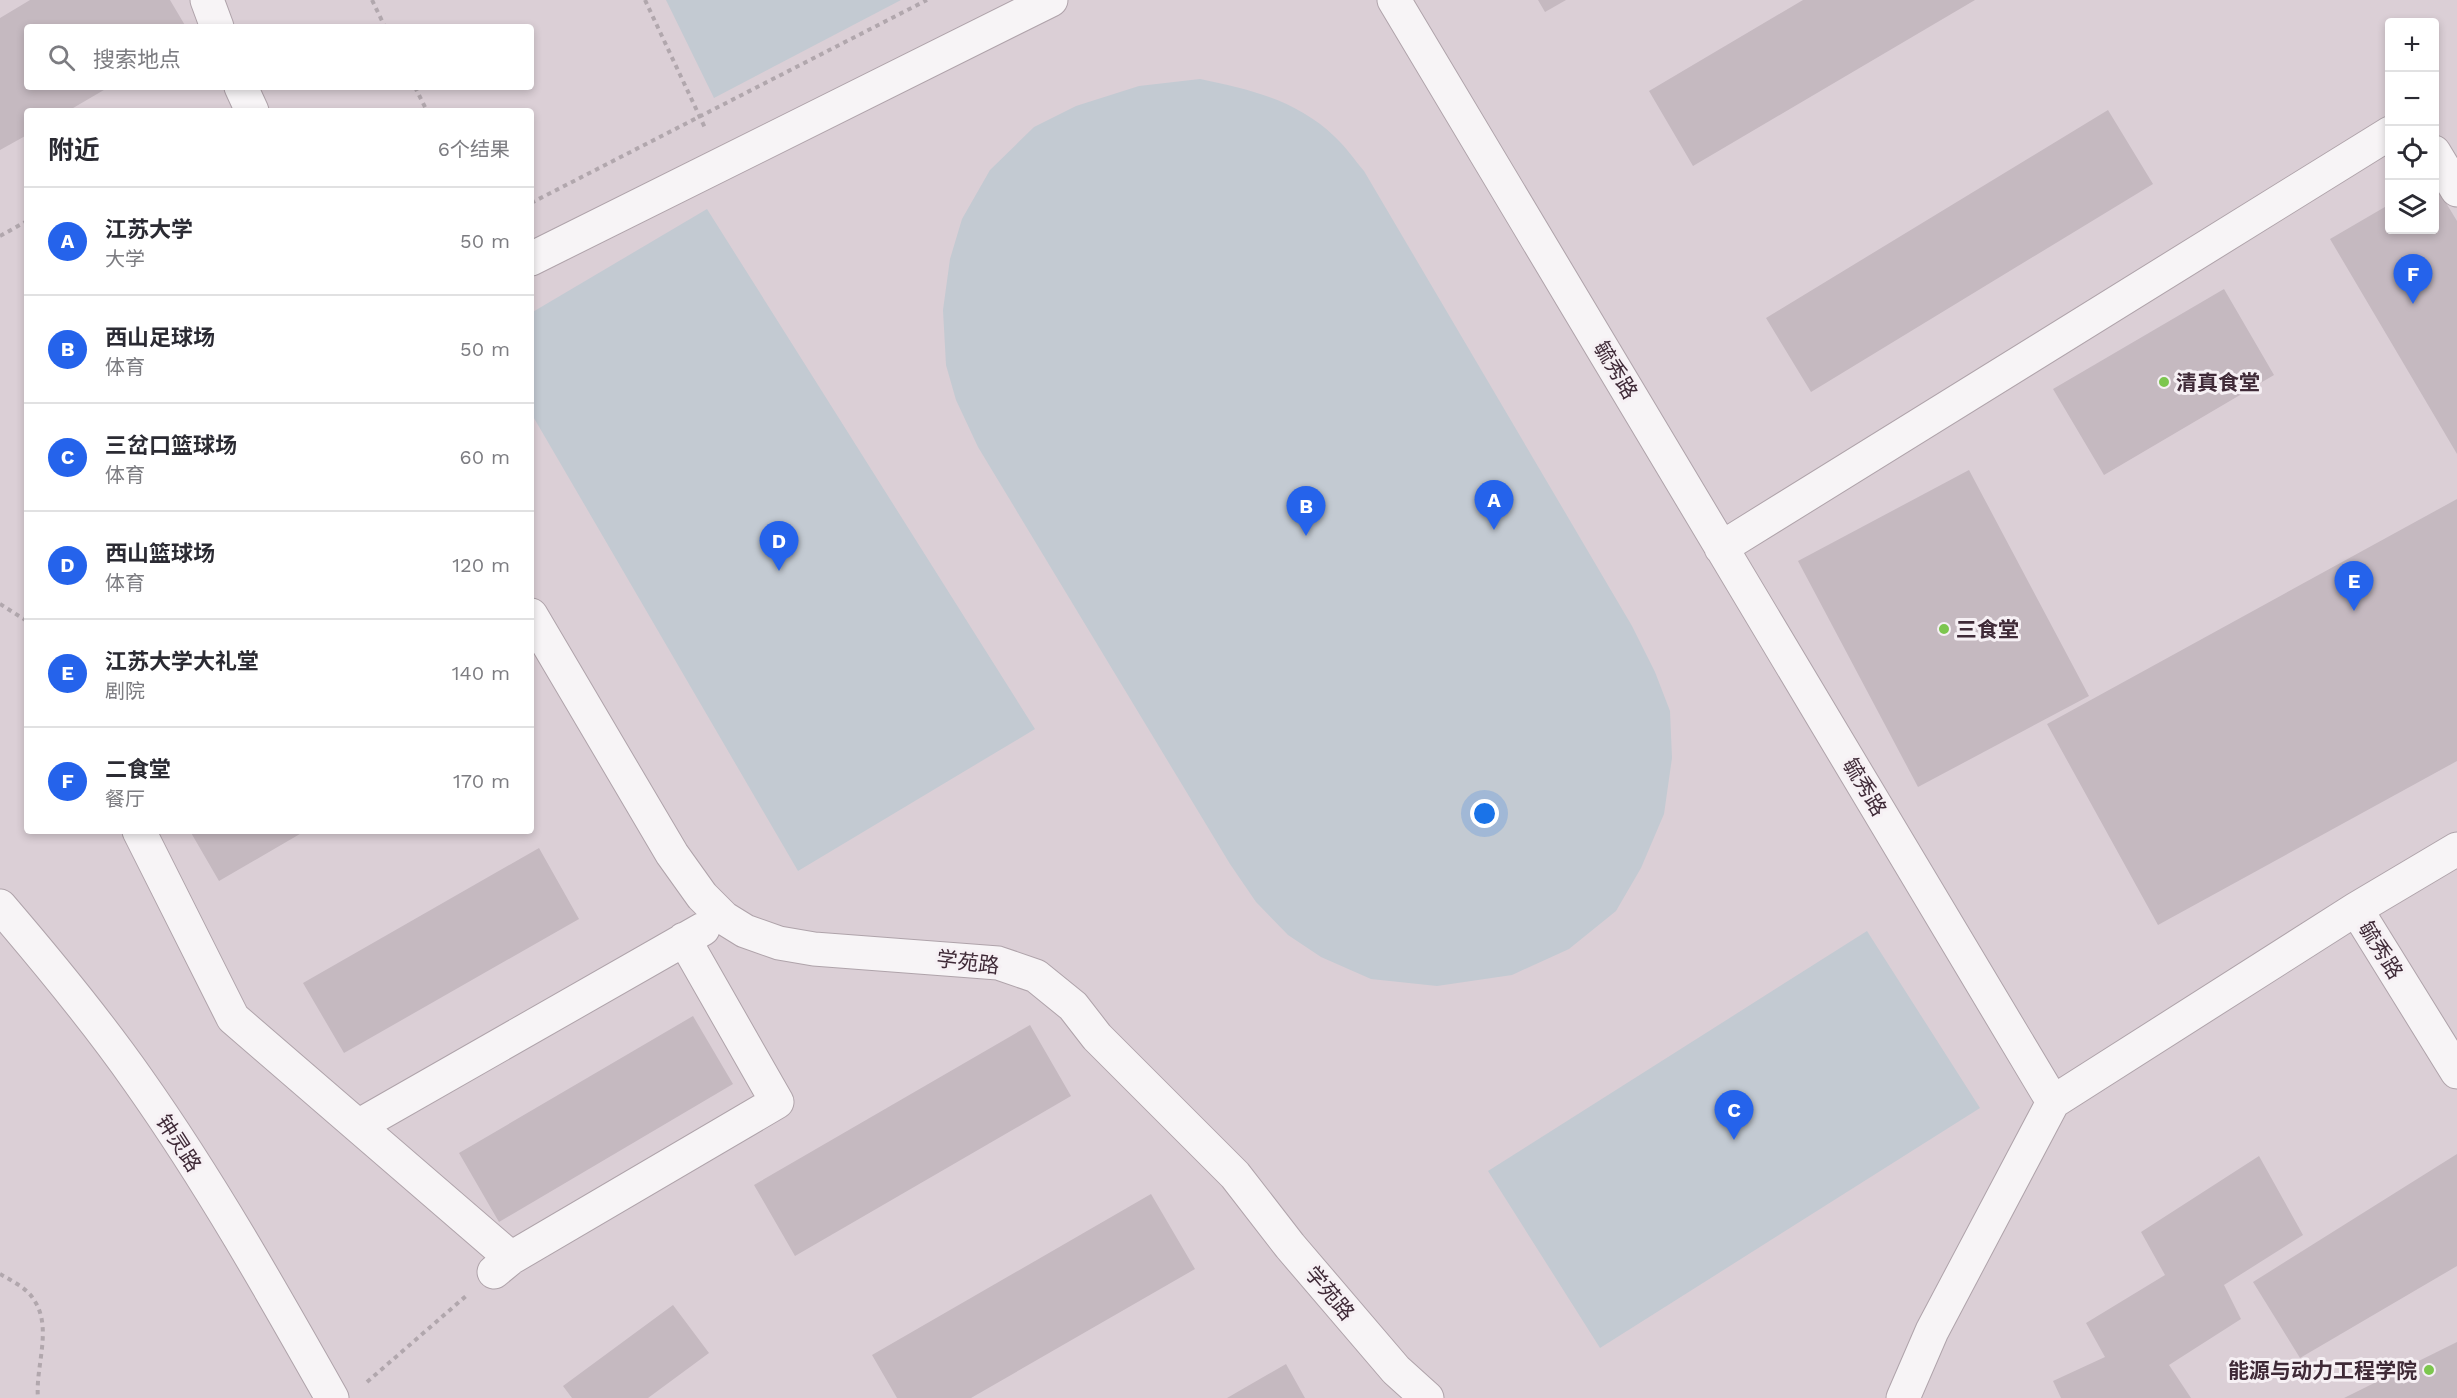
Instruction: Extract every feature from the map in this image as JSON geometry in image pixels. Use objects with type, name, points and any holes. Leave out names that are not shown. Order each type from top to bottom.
[{"type":"lane","points":[[207,0],[216,24]]},
{"type":"lane","points":[[534,258],[1051,0]]},
{"type":"lane","name":"毓秀路","points":[[1394,0],[2053,1102],[2356,909],[2457,1072]]},
{"type":"lane","points":[[242,90],[251,108]]},
{"type":"lane","points":[[1721,548],[2385,137]]},
{"type":"lane","points":[[2439,160],[2457,190]]},
{"type":"lane","name":"学苑路","points":[[534,620],[672,854],[702,896],[724,918],[745,931],[779,943],[814,949],[998,963],[1035,976],[1073,1005],[1097,1037],[1235,1175],[1290,1246],[1396,1370],[1427,1398]]},
{"type":"lane","points":[[141,834],[233,1018],[358,1126],[502,1266],[777,1102],[684,939]]},
{"type":"lane","points":[[2356,909],[2457,849]]},
{"type":"lane","name":"钟灵路","points":[[0,906],[42,956],[138,1080],[246,1246],[332,1398]]},
{"type":"lane","points":[[358,1126],[724,918]]},
{"type":"lane","points":[[1903,1398],[1932,1331],[2053,1102]]},
{"type":"path","points":[[372,0],[384,24]]},
{"type":"path","points":[[645,0],[722,164]]},
{"type":"path","points":[[534,201],[927,0]]},
{"type":"path","points":[[416,90],[426,108]]},
{"type":"path","points":[[0,236],[24,223]]},
{"type":"path","points":[[0,604],[24,619]]},
{"type":"path","points":[[367,1382],[502,1266]]},
{"type":"path","points":[[0,1274],[25,1290],[34,1300],[43,1323],[37,1380],[38,1398]]},
{"type":"shaded area","points":[[0,0],[2457,0],[2457,1398],[0,1398]]},
{"type":"shaded area","points":[[666,0],[901,0],[714,98]]},
{"type":"shaded area","points":[[1200,79],[1254,92],[1304,113],[1334,136],[1364,171],[1632,626],[1655,672],[1670,711],[1672,758],[1664,814],[1641,868],[1616,911],[1569,949],[1512,975],[1437,986],[1371,979],[1321,957],[1288,935],[1256,902],[1230,864],[978,447],[956,400],[946,365],[943,310],[950,259],[962,219],[990,170],[1034,127],[1076,106],[1139,86]]},
{"type":"shaded area","points":[[707,209],[1035,729],[798,871],[534,418],[534,311]]},
{"type":"shaded area","points":[[1867,931],[1980,1108],[1600,1348],[1488,1171]]},
{"type":"building","points":[[30,0],[170,0],[184,24],[24,24],[24,90],[104,90],[73,108],[24,108],[24,137],[0,150],[0,18]]},
{"type":"building","points":[[1538,0],[1566,0],[1545,12]]},
{"type":"building","points":[[1803,0],[1975,0],[1693,166],[1649,91]]},
{"type":"building","points":[[2108,110],[2153,184],[1811,392],[1766,318]]},
{"type":"building","points":[[2439,191],[2457,221],[2457,454],[2330,239],[2385,207],[2385,234],[2439,234]]},
{"type":"building","name":"清真食堂","points":[[2224,289],[2274,375],[2104,475],[2053,389]]},
{"type":"building","name":"三食堂","points":[[1969,470],[2089,696],[1918,787],[1798,561]]},
{"type":"building","points":[[2457,499],[2457,761],[2158,925],[2047,724]]},
{"type":"building","points":[[192,834],[300,834],[219,881]]},
{"type":"building","points":[[539,848],[579,919],[344,1053],[303,983]]},
{"type":"building","points":[[693,1016],[733,1084],[499,1222],[459,1153]]},
{"type":"building","points":[[1030,1025],[1071,1096],[795,1256],[754,1185]]},
{"type":"building","points":[[2457,1154],[2457,1266],[2300,1358],[2253,1282]]},
{"type":"building","points":[[2259,1156],[2303,1235],[2224,1285],[2241,1319],[2169,1365],[2191,1398],[2061,1398],[2053,1381],[2105,1357],[2086,1323],[2165,1275],[2141,1232]]},
{"type":"building","points":[[1151,1194],[1195,1269],[971,1398],[897,1398],[872,1355]]},
{"type":"building","points":[[673,1305],[709,1353],[648,1398],[572,1398],[563,1386]]},
{"type":"building","name":"能源与动力工程学院","points":[[2457,1342],[2457,1398],[2344,1398]]},
{"type":"building","points":[[1286,1364],[1305,1398],[1227,1398]]},
{"type":"place","name":"二食堂","points":[[2413,304]]},
{"type":"place","name":"清真食堂","points":[[2164,382]]},
{"type":"place","name":"江苏大学","points":[[1494,530]]},
{"type":"place","name":"西山足球场","points":[[1306,536]]},
{"type":"place","name":"西山篮球场","points":[[779,571]]},
{"type":"place","name":"江苏大学大礼堂","points":[[2354,611]]},
{"type":"place","name":"三食堂","points":[[1944,629]]},
{"type":"place","name":"三岔口篮球场","points":[[1734,1140]]},
{"type":"place","name":"能源与动力工程学院","points":[[2429,1370]]}]
